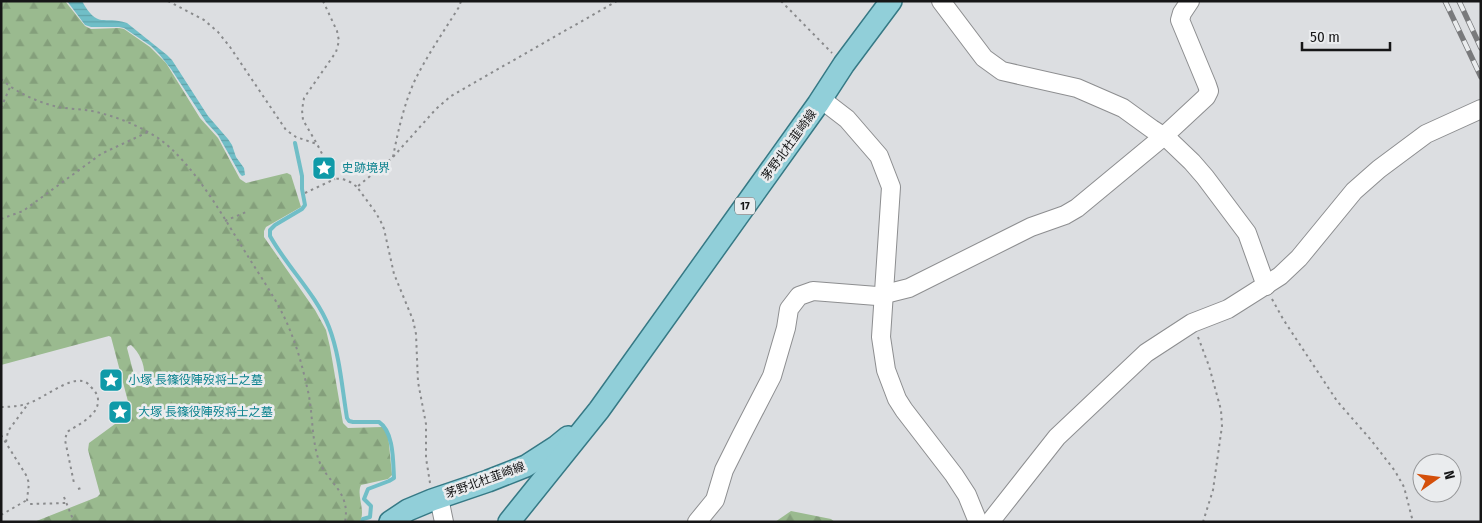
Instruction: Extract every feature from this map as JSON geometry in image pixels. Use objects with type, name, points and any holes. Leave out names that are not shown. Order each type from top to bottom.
[{"type":"main road","name":"茅野北杜韮崎線","points":[[509,522],[598,410],[822,99],[844,64],[891,1]]},
{"type":"main road","name":"茅野北杜韮崎線","points":[[390,522],[408,510],[526,466],[558,446],[598,410]]},
{"type":"street","points":[[941,1],[984,58],[1002,71],[1077,88],[1123,108],[1169,140],[1205,177],[1247,233],[1266,286]]},
{"type":"street","points":[[697,522],[715,500],[724,470],[772,376],[790,308],[799,296],[812,291],[877,296],[909,288],[1031,227],[1065,215],[1078,208],[1164,136],[1206,97],[1207,85],[1180,20],[1190,1]]},
{"type":"street","points":[[822,99],[847,119],[879,156],[891,187],[881,336],[886,370],[897,399],[910,419],[954,475],[967,495],[978,522]]},
{"type":"street","points":[[990,522],[1057,437],[1146,353],[1192,323],[1228,309],[1280,276],[1298,258],[1354,191],[1379,169],[1426,134],[1481,109]]},
{"type":"street","points":[[436,499],[444,522]]},
{"type":"path","points":[[168,1],[204,20],[218,32],[286,130],[296,137],[317,144]]},
{"type":"path","points":[[323,1],[338,31],[339,41],[336,52],[304,98],[302,110],[303,120],[335,179]]},
{"type":"path","points":[[393,158],[398,128],[415,81],[459,8],[461,1]]},
{"type":"path","points":[[357,187],[393,158],[436,109],[450,96],[617,1]]},
{"type":"path","points":[[781,1],[844,64]]},
{"type":"path","points":[[1,79],[28,98],[58,106],[92,111],[136,125],[159,139],[178,156],[199,180],[278,304],[291,333],[308,389],[318,460],[326,474],[340,491],[346,507],[345,522]]},
{"type":"path","points":[[1,108],[10,86]]},
{"type":"path","points":[[1,219],[23,211],[101,154],[148,132]]},
{"type":"path","points":[[305,193],[335,179],[353,183],[376,213],[384,229],[394,274],[413,320],[416,334],[418,382],[426,424],[426,458],[436,499]]},
{"type":"path","points":[[226,221],[246,212]]},
{"type":"path","points":[[1266,286],[1282,319],[1337,401],[1395,471],[1404,487],[1413,522]]},
{"type":"path","points":[[1192,323],[1209,366],[1221,410],[1222,426],[1213,490],[1203,522]]},
{"type":"path","points":[[1,407],[21,406],[72,382],[81,380],[90,385],[96,392],[98,406],[93,414],[66,432],[65,440],[74,482]]},
{"type":"path","points":[[6,442],[8,431],[29,403]]},
{"type":"path","points":[[1,435],[26,474],[28,483],[27,500],[30,504],[66,503]]},
{"type":"path","points":[[64,496],[74,522]]},
{"type":"path","points":[[1,515],[27,500]]},
{"type":"green space","points":[[1,1],[65,1],[85,26],[91,29],[124,29],[150,47],[166,63],[200,118],[218,138],[240,179],[246,183],[287,173],[291,175],[301,207],[266,227],[264,237],[315,310],[326,330],[343,423],[348,428],[382,427],[388,434],[392,475],[388,479],[361,485],[362,517],[360,522],[34,522],[97,497],[100,494],[88,450],[89,443],[130,413],[130,409],[111,337],[109,336],[1,365]],"holes":[[[131,345],[141,358],[144,368],[143,384],[140,386],[137,386],[127,348]]]},
{"type":"green space","points":[[791,511],[831,519],[835,522],[775,522]]},
{"type":"water","points":[[67,1],[82,1],[92,16],[97,19],[127,23],[167,55],[208,116],[232,145],[236,157],[244,168],[245,175],[242,176],[240,174],[218,135],[206,122],[171,69],[151,46],[124,28],[91,27],[85,25]]},
{"type":"waterway","points":[[295,143],[302,176],[305,205],[302,209],[275,225],[270,230],[270,236],[317,303],[329,327],[338,361],[347,418],[353,422],[379,422],[388,433],[392,447],[394,478],[368,489],[364,499],[371,506],[370,517],[363,519],[362,522]]},
{"type":"railway","points":[[1445,1],[1481,77]]},
{"type":"railway","points":[[1459,1],[1481,48]]},
{"type":"place","name":"史跡境界","points":[[324,168]]},
{"type":"place","name":"小塚 長篠役陣歿将士之墓","points":[[111,380]]},
{"type":"place","name":"大塚 長篠役陣歿将士之墓","points":[[120,412]]}]
